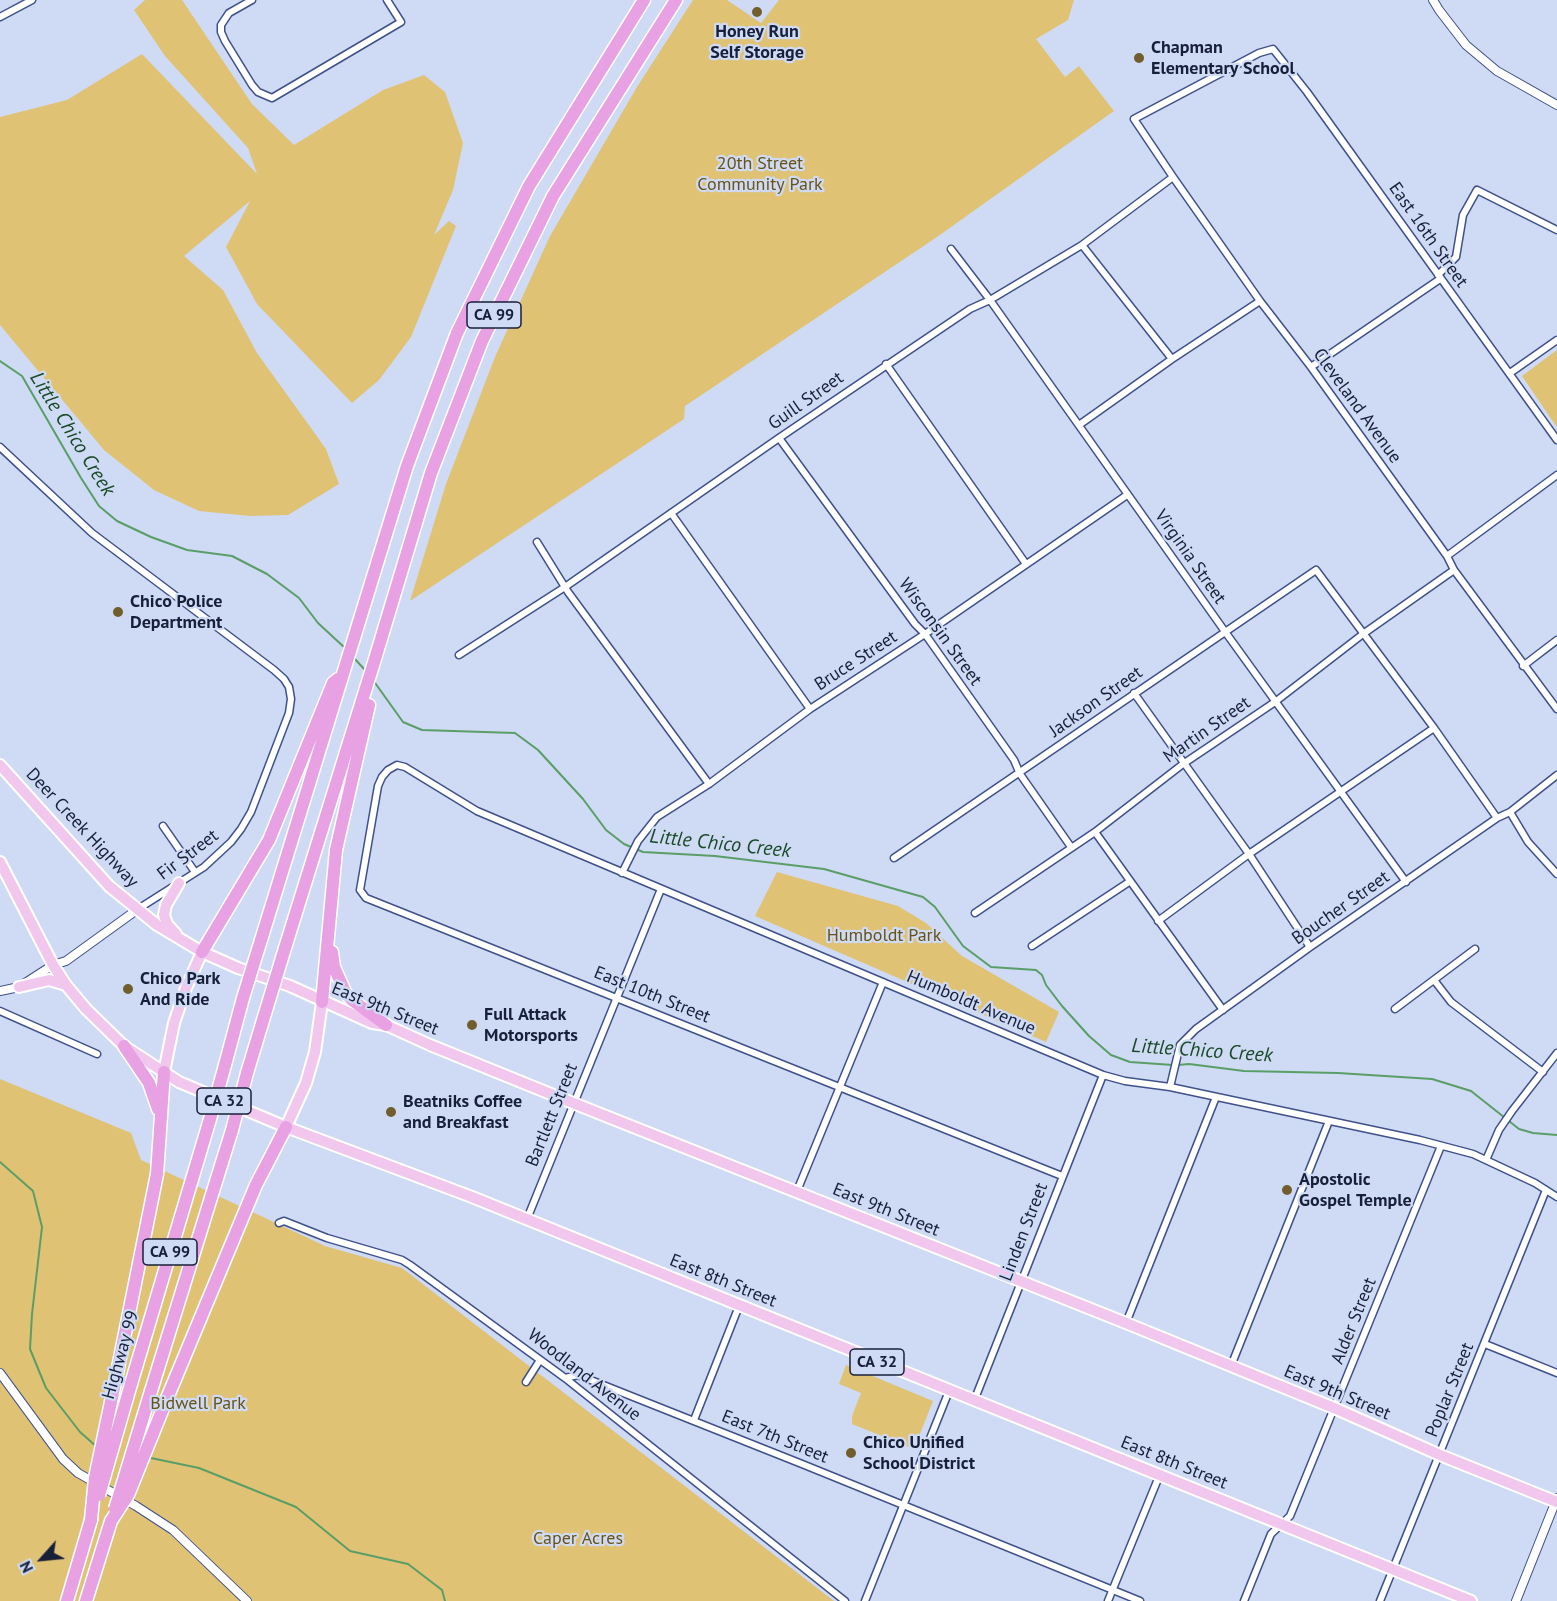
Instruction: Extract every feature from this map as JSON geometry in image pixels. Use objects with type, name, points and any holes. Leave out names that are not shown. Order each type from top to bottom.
[{"type":"highway","name":"CA 99","points":[[344,673],[407,466],[458,333],[529,186],[644,0]]},
{"type":"highway","name":"CA 99","points":[[86,1601],[232,1130],[285,948],[367,698],[375,659],[431,473],[482,341],[553,196],[676,0]]},
{"type":"highway","name":"Highway 99","points":[[67,1601],[210,1119],[243,998],[344,673]]},
{"type":"highway","points":[[202,952],[269,840],[333,683],[344,673]]},
{"type":"highway","points":[[322,1002],[336,850],[367,698]]},
{"type":"highway","points":[[331,900],[332,953],[339,982],[352,1000],[386,1025]]},
{"type":"highway","points":[[123,1046],[149,1083],[160,1119]]},
{"type":"highway","points":[[91,1520],[95,1478],[157,1174],[164,1072]]},
{"type":"highway","points":[[111,1521],[128,1495],[250,1198],[286,1127]]},
{"type":"main road","name":"Deer Creek Highway","points":[[0,765],[109,886],[157,925],[202,952]]},
{"type":"main road","name":"CA 32","points":[[0,862],[53,965]]},
{"type":"main road","points":[[179,883],[166,904],[164,915],[167,924],[180,938]]},
{"type":"main road","name":"East 9th Street","points":[[202,952],[238,968],[290,986],[372,1023],[386,1025],[573,1103],[1126,1323],[1334,1408],[1440,1455],[1557,1500]]},
{"type":"main road","points":[[164,1072],[174,1023],[202,952]]},
{"type":"main road","name":"East 8th Street","points":[[53,965],[66,985],[123,1046],[179,1082],[286,1127],[527,1219],[1471,1601]]},
{"type":"main road","points":[[19,987],[49,980],[66,985]]},
{"type":"main road","points":[[286,1127],[306,1083],[315,1053],[322,1002]]},
{"type":"street","points":[[0,17],[32,0]]},
{"type":"street","points":[[252,0],[229,14],[221,25],[225,41],[258,93],[272,98],[401,22],[387,0]]},
{"type":"street","points":[[1433,0],[1466,45],[1497,71],[1557,105]]},
{"type":"street","name":"East 16th Street","points":[[1134,119],[1259,53],[1273,49],[1307,92],[1557,440]]},
{"type":"street","name":"Cleveland Avenue","points":[[1134,119],[1260,301],[1311,367],[1523,666],[1557,709]]},
{"type":"street","name":"Guill Street","points":[[459,655],[565,587],[886,364],[970,309],[990,300],[1082,245],[1173,177]]},
{"type":"street","points":[[1311,367],[1439,277],[1456,257],[1463,215],[1477,190],[1557,230]]},
{"type":"street","points":[[1082,245],[1172,359]]},
{"type":"street","name":"Virginia Street","points":[[951,249],[990,300],[1127,495],[1406,882]]},
{"type":"street","points":[[1079,425],[1172,359],[1260,301]]},
{"type":"street","points":[[1510,373],[1557,340]]},
{"type":"street","points":[[886,364],[1026,564]]},
{"type":"street","name":"Wisconsin Street","points":[[779,438],[915,624],[925,634],[1014,760],[1020,774],[1071,847]]},
{"type":"street","name":"Fir Street","points":[[0,447],[93,533],[274,670],[289,687],[291,699],[289,713],[251,812],[231,842],[195,872],[138,909],[66,961],[53,965]]},
{"type":"street","points":[[1447,556],[1557,475]]},
{"type":"street","name":"Bruce Street","points":[[622,873],[638,841],[657,817],[709,784],[810,709],[925,634],[1127,495]]},
{"type":"street","points":[[671,513],[810,709]]},
{"type":"street","points":[[537,542],[565,587],[709,784]]},
{"type":"street","name":"Jackson Street","points":[[894,858],[1316,570],[1364,634]]},
{"type":"street","name":"Martin Street","points":[[975,913],[1095,832],[1183,764],[1275,702],[1364,634],[1454,570]]},
{"type":"street","points":[[1364,634],[1497,818]]},
{"type":"street","points":[[1523,666],[1557,640]]},
{"type":"street","points":[[1134,693],[1249,854],[1310,947]]},
{"type":"street","points":[[1158,921],[1249,854],[1434,728]]},
{"type":"street","name":"Humboldt Avenue","points":[[397,765],[435,784],[477,811],[1103,1075],[1125,1082],[1170,1087],[1441,1146],[1486,1160],[1557,1197]]},
{"type":"street","name":"East 10th Street","points":[[397,765],[388,770],[378,786],[360,890],[366,898],[1062,1176]]},
{"type":"street","name":"Boucher Street","points":[[1170,1087],[1180,1046],[1196,1029],[1310,947],[1497,818],[1510,812],[1557,776]]},
{"type":"street","points":[[1510,812],[1528,842],[1557,874]]},
{"type":"street","points":[[163,826],[195,872]]},
{"type":"street","points":[[1095,832],[1223,1010]]},
{"type":"street","points":[[1032,946],[1129,882]]},
{"type":"street","name":"Bartlett Street","points":[[527,1219],[661,889]]},
{"type":"street","points":[[1395,1009],[1475,949]]},
{"type":"street","points":[[0,991],[19,987],[53,965]]},
{"type":"street","points":[[1434,980],[1451,1002],[1543,1072]]},
{"type":"street","points":[[796,1191],[883,982]]},
{"type":"street","points":[[0,1011],[97,1054]]},
{"type":"street","points":[[1486,1160],[1499,1130],[1557,1053]]},
{"type":"street","name":"Linden Street","points":[[974,1401],[1103,1075]]},
{"type":"street","points":[[1126,1323],[1216,1097]]},
{"type":"street","points":[[1231,1366],[1329,1121]]},
{"type":"street","name":"Alder Street","points":[[1244,1601],[1270,1534],[1290,1516],[1441,1146]]},
{"type":"street","name":"Poplar Street","points":[[1380,1601],[1546,1190]]},
{"type":"street","name":"Woodland Avenue","points":[[279,1223],[284,1221],[327,1238],[402,1260],[564,1377],[845,1601]]},
{"type":"street","points":[[694,1420],[739,1306]]},
{"type":"street","points":[[1485,1344],[1557,1373]]},
{"type":"street","points":[[526,1382],[540,1360]]},
{"type":"street","points":[[0,1373],[63,1459],[78,1473],[136,1506],[172,1530],[247,1601]]},
{"type":"street","name":"East 7th Street","points":[[564,1377],[578,1375],[694,1420],[1140,1601]]},
{"type":"street","points":[[865,1601],[950,1391]]},
{"type":"street","points":[[1108,1601],[1160,1474]]},
{"type":"street","points":[[1516,1601],[1557,1500]]},
{"type":"green space","points":[[145,0],[182,0],[252,104],[294,145],[383,90],[424,75],[445,92],[463,143],[453,190],[434,235],[449,221],[456,226],[411,337],[379,380],[352,403],[257,304],[226,247],[250,201],[184,256],[223,290],[257,353],[326,449],[339,484],[288,515],[250,516],[199,511],[154,490],[104,450],[0,325],[0,117],[67,100],[142,54],[257,174],[248,148],[165,56],[134,10]]},
{"type":"green space","name":"20th Street Community Park","points":[[693,0],[727,0],[761,23],[779,0],[1074,0],[1068,20],[1036,39],[1065,77],[1079,66],[1114,111],[937,237],[685,406],[684,419],[410,601],[446,484],[495,357],[550,236],[637,87]]},
{"type":"green space","points":[[1557,350],[1557,425],[1556,426],[1522,376]]},
{"type":"green space","name":"Humboldt Park","points":[[777,872],[898,906],[926,923],[962,956],[1059,1012],[1046,1042],[755,916]]},
{"type":"green space","name":"Bidwell Park","points":[[0,1079],[131,1133],[141,1160],[325,1246],[402,1268],[834,1601],[0,1601]]},
{"type":"green space","points":[[846,1365],[933,1401],[914,1449],[852,1424],[852,1416],[861,1393],[839,1384]]},
{"type":"waterway","name":"Little Chico Creek","points":[[0,361],[22,376],[99,506],[117,521],[187,550],[232,556],[267,574],[299,598],[318,623],[345,648]]},
{"type":"waterway","name":"Little Chico Creek","points":[[353,657],[366,671]]},
{"type":"waterway","name":"Little Chico Creek","points":[[373,680],[403,722],[422,730],[515,733],[538,750],[583,799],[606,830],[624,844],[643,852],[715,856],[824,869],[923,897],[935,907],[963,946],[991,967],[1036,970],[1042,975],[1046,985],[1062,1006],[1089,1036],[1111,1055],[1130,1062],[1173,1065]]},
{"type":"waterway","name":"Little Chico Creek","points":[[1178,1065],[1189,1064],[1244,1071],[1338,1073],[1432,1079],[1471,1091],[1519,1129],[1557,1135]]},
{"type":"waterway","points":[[0,1162],[33,1191],[42,1227],[30,1349],[46,1388],[80,1432],[97,1447]]},
{"type":"waterway","points":[[146,1457],[199,1468],[296,1507],[350,1551],[408,1564],[442,1590],[445,1601]]},
{"type":"place","name":"Honey Run Self Storage","points":[[757,12]]},
{"type":"place","name":"Chapman Elementary School","points":[[1139,58]]},
{"type":"place","name":"Chico Police Department","points":[[118,612]]},
{"type":"place","name":"Chico Park And Ride","points":[[128,989]]},
{"type":"place","name":"Full Attack Motorsports","points":[[472,1025]]},
{"type":"place","name":"Beatniks Coffee and Breakfast","points":[[391,1112]]},
{"type":"place","name":"Apostolic Gospel Temple","points":[[1287,1190]]},
{"type":"place","name":"Chico Unified School District","points":[[851,1453]]},
{"type":"park label","name":"Caper Acres","points":[[578,1539]]}]
